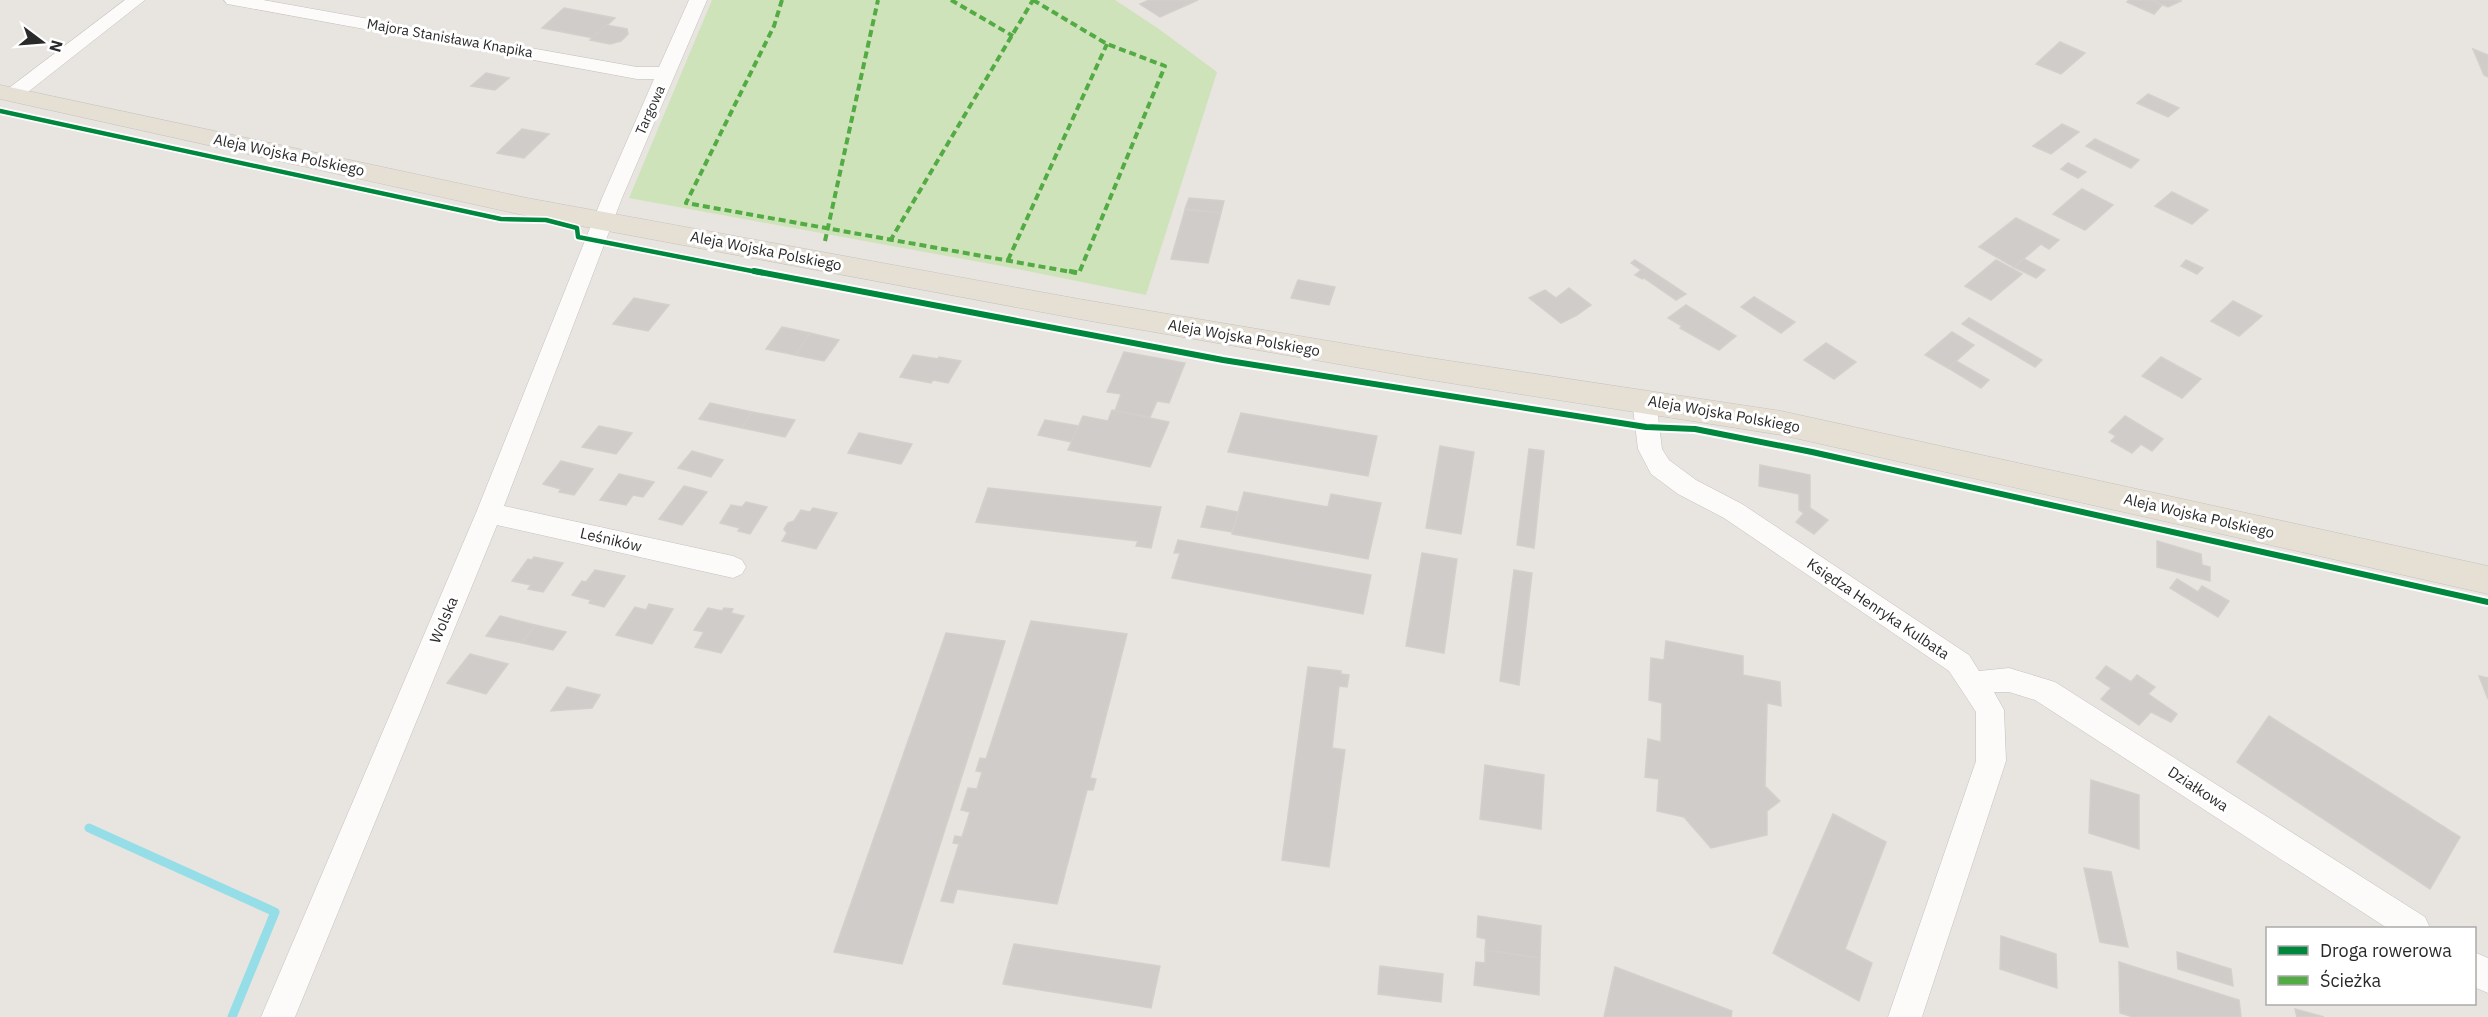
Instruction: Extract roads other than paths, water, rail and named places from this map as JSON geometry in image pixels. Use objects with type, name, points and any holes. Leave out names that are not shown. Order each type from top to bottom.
[{"type":"main road","name":"Aleja Wojska Polskiego","points":[[6,94],[527,207],[1137,320],[1424,368],[1644,400],[1781,423],[2488,580]]},
{"type":"street","points":[[6,94],[136,0]]},
{"type":"street","name":"Majora Stanisława Knapika","points":[[233,0],[637,73],[666,73]]},
{"type":"street","name":"Targowa","points":[[603,220],[698,0]]},
{"type":"street","name":"Wolska","points":[[278,1017],[489,513],[603,220]]},
{"type":"street","name":"Księdza Henryka Kulbata","points":[[1644,400],[1650,449],[1660,467],[1687,488],[1734,511],[1959,663],[1990,710],[1991,761],[1905,1017]]},
{"type":"street","name":"Leśników","points":[[489,513],[733,567]]},
{"type":"street","name":"Działkowa","points":[[1973,684],[1997,678],[2020,682],[2044,691],[2412,927]]},
{"type":"waterway","points":[[89,828],[275,912],[232,1017]]}]
